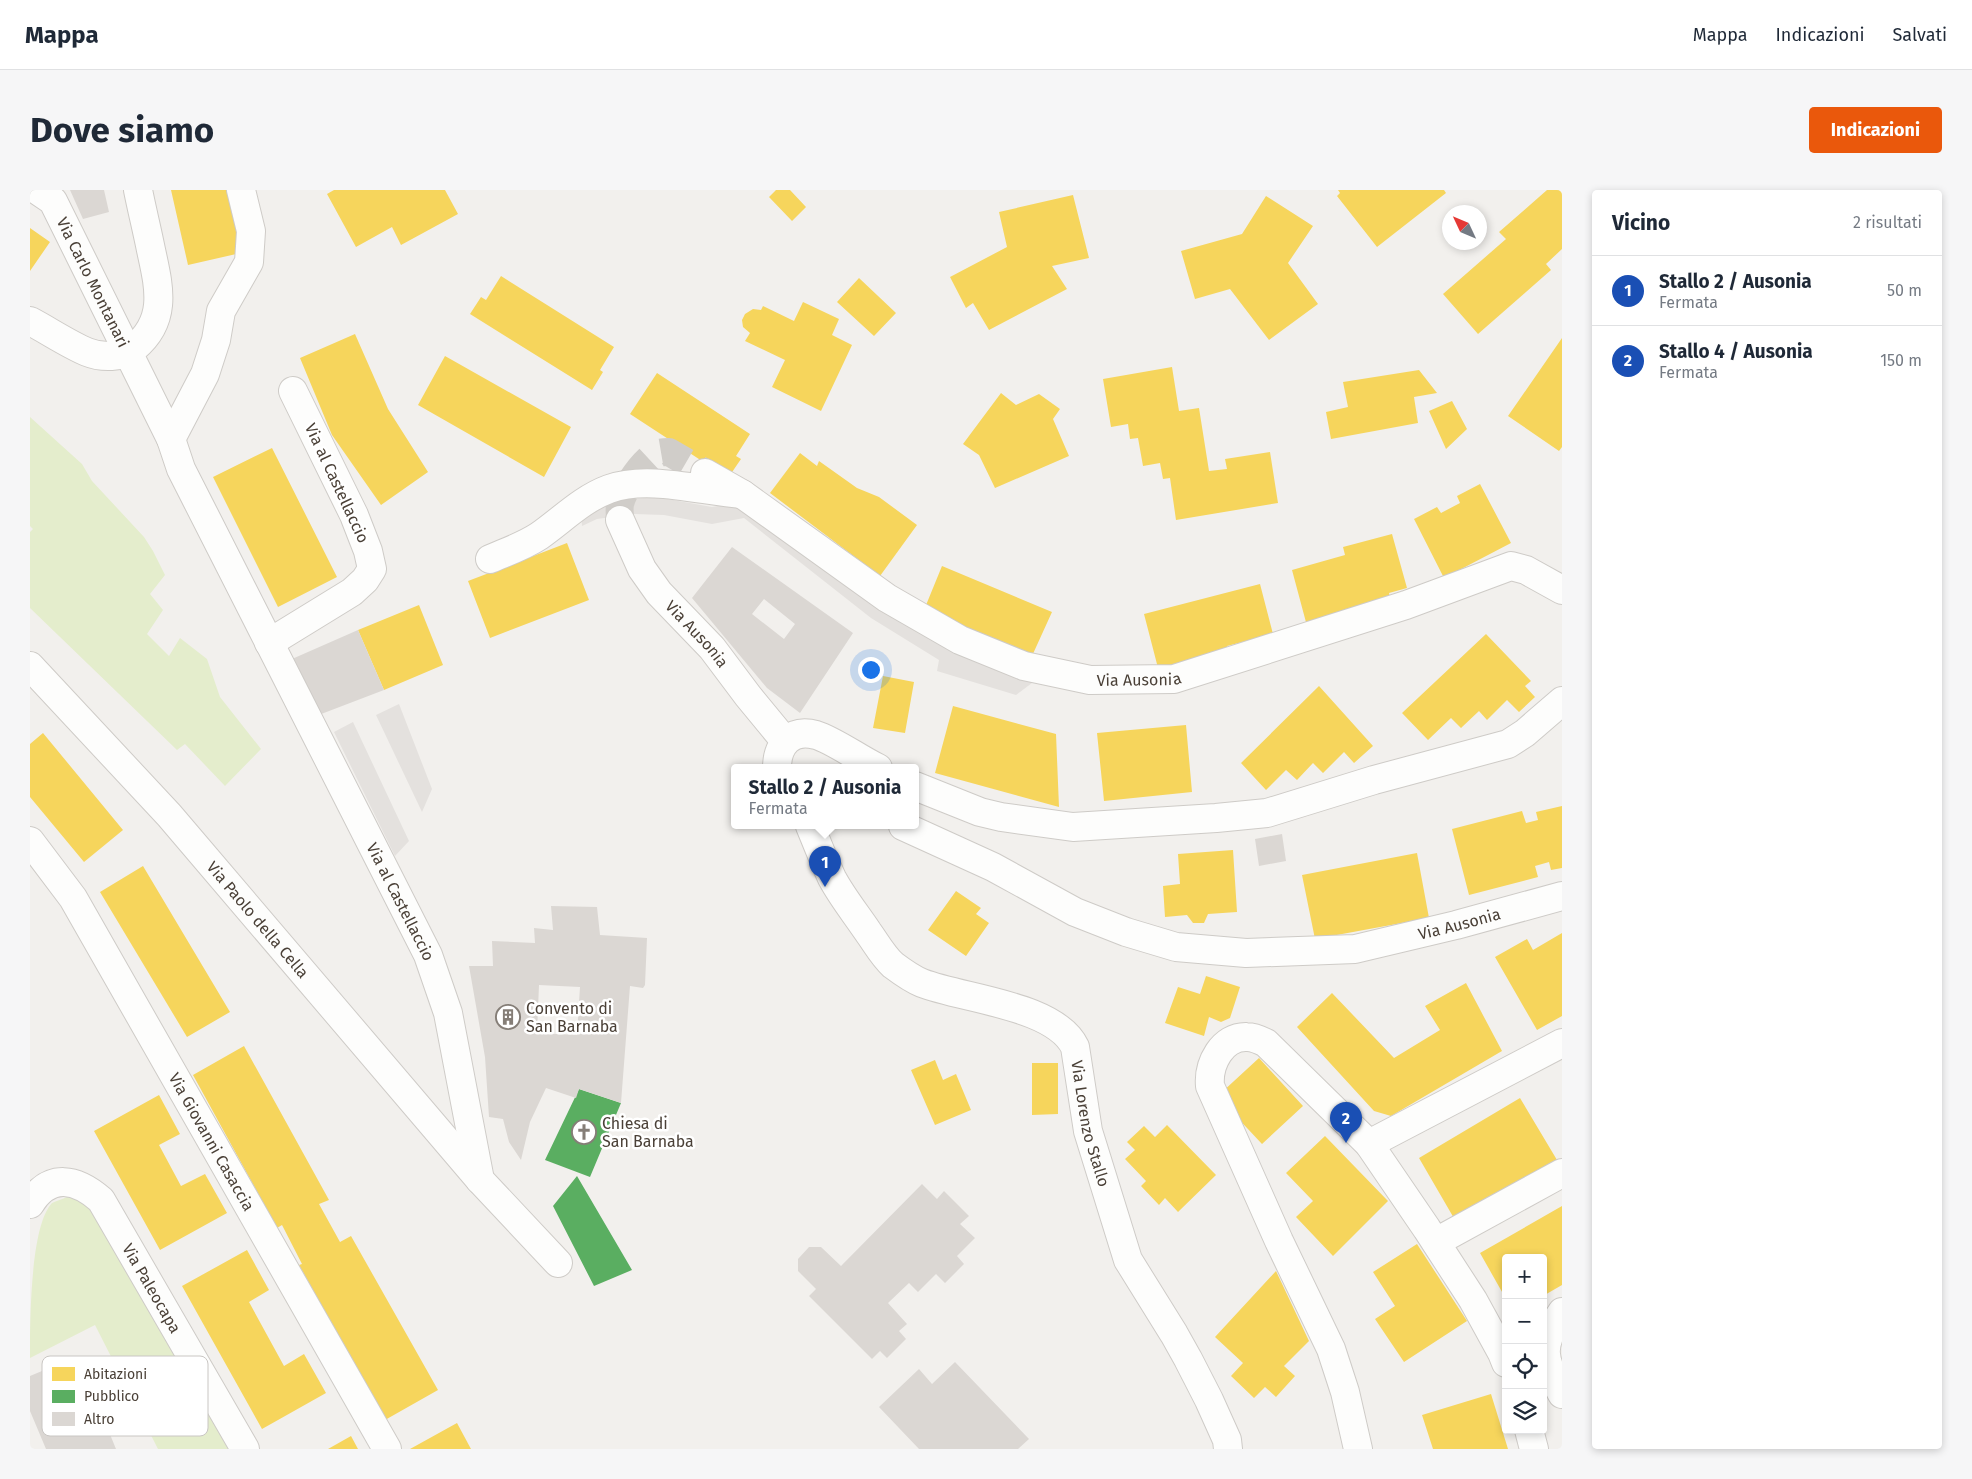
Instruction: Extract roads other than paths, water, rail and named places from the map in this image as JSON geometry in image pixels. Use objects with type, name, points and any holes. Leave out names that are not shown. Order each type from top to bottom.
[{"type":"street","points":[[30,321],[88,352],[106,356],[129,352],[143,341],[152,327],[160,295],[138,190]]},
{"type":"street","points":[[171,439],[205,374],[216,340],[222,311],[249,262],[251,231],[241,190]]},
{"type":"street","name":"Via Carlo Montanari","points":[[46,194],[129,352]]},
{"type":"street","name":"Via al Castellaccio","points":[[129,352],[171,439],[181,469],[428,955],[448,1013],[480,1180]]},
{"type":"street","name":"Via al Castellaccio","points":[[269,643],[352,592],[366,580],[372,570],[368,551],[354,515],[293,391]]},
{"type":"street","name":"Via Ausonia","points":[[705,473],[742,494],[887,598],[960,640],[1024,666],[1090,680],[1174,679],[1406,605],[1511,566],[1526,570],[1562,590]]},
{"type":"street","name":"Via Ausonia","points":[[490,559],[536,538],[588,498],[610,489],[626,485],[654,484],[742,494]]},
{"type":"street","name":"Via Ausonia","points":[[620,520],[642,569],[658,593],[712,648],[748,696],[786,741]]},
{"type":"street","name":"Via Paolo della Cella","points":[[30,666],[169,815],[480,1180],[558,1263]]},
{"type":"street","points":[[919,788],[980,812],[1073,827],[1267,813],[1374,780],[1508,744],[1525,733],[1562,701]]},
{"type":"street","points":[[777,764],[779,749],[786,741],[800,734],[815,735],[870,764]]},
{"type":"street","name":"Via Lorenzo Stallo","points":[[811,829],[833,880],[892,964],[920,983],[1022,1009],[1057,1027],[1068,1035],[1075,1047],[1088,1131],[1128,1260],[1183,1351],[1209,1400],[1227,1440],[1228,1449]]},
{"type":"street","name":"Via Ausonia","points":[[910,829],[993,867],[1075,912],[1126,932],[1176,947],[1246,953],[1355,948],[1456,925],[1562,896]]},
{"type":"street","name":"Via Giovanni Casaccia","points":[[30,841],[73,898],[387,1449]]},
{"type":"street","points":[[1358,1449],[1345,1392],[1331,1349],[1279,1240],[1210,1086],[1211,1067],[1216,1056],[1230,1042],[1248,1036],[1273,1048],[1369,1144],[1473,1300],[1502,1353]]},
{"type":"street","points":[[1369,1144],[1562,1043]]},
{"type":"street","points":[[1436,1242],[1562,1173]]},
{"type":"street","name":"Via Paleocapa","points":[[30,1204],[39,1193],[58,1182],[79,1184],[101,1200],[191,1356]]},
{"type":"street","points":[[1562,1312],[1554,1325],[1545,1353],[1548,1369],[1562,1394]]},
{"type":"street","name":"Via Paleocapa","points":[[208,1385],[245,1449]]},
{"type":"street","points":[[1530,1434],[1534,1449]]},
{"type":"tunnel","points":[[620,520],[620,504],[629,484],[639,470],[654,455],[669,452],[705,473]]},
{"type":"place","name":"Stallo 2 / Ausonia","points":[[825,887]]},
{"type":"place","name":"Convento di San Barnaba","points":[[508,1017]]},
{"type":"place","name":"Chiesa di San Barnaba","points":[[584,1132]]},
{"type":"place","name":"Stallo 4 / Ausonia","points":[[1346,1143]]}]
